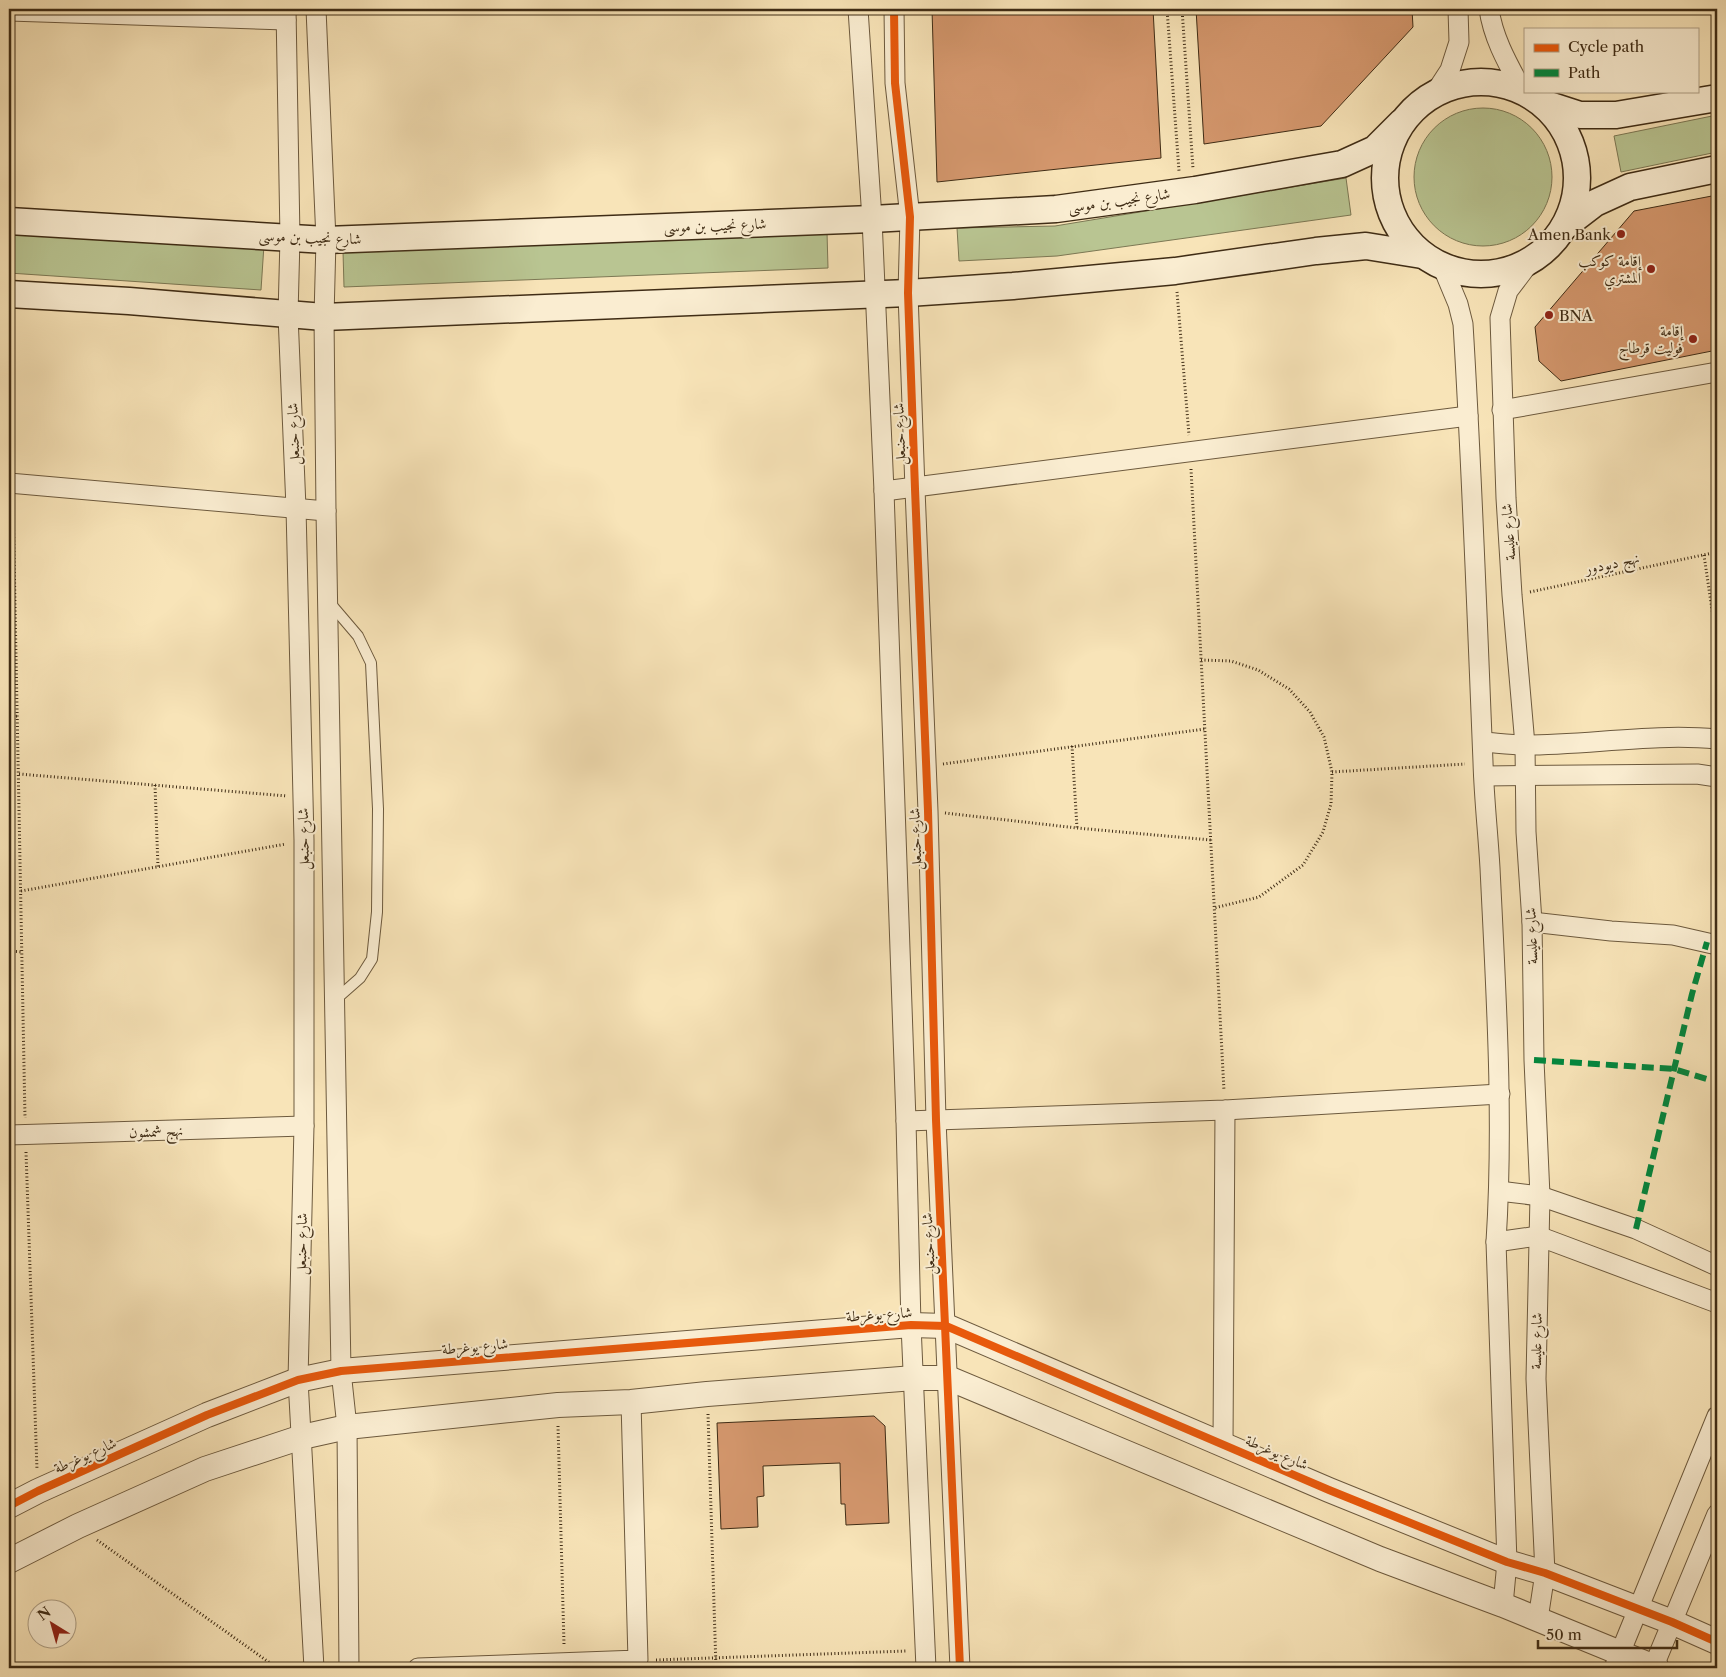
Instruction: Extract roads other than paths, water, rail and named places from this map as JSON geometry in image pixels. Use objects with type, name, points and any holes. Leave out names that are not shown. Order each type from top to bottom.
[{"type":"main road","name":"شارع نجيب بن موسى","points":[[9,221],[326,240],[872,219],[1056,209],[1188,191],[1342,164],[1375,149],[1417,106],[1435,93],[1456,85],[1478,81],[1501,83],[1580,115],[1616,115],[1717,98]]},
{"type":"main road","points":[[1532,97],[1565,129],[1576,160],[1577,194],[1565,226]]},
{"type":"main road","points":[[1402,122],[1391,144],[1384,168],[1385,192],[1392,216],[1404,238],[1432,261]]},
{"type":"main road","points":[[9,294],[129,301],[324,317],[876,294],[1013,286],[1176,271],[1316,251],[1366,246],[1432,261],[1472,275],[1502,273],[1530,262],[1550,246],[1565,226],[1595,203],[1630,187],[1717,169]]},
{"type":"street","name":"شارع حنبعل","points":[[316,9],[326,240],[324,317],[327,599],[342,1371],[347,1427],[349,1668]]},
{"type":"street","name":"شارع حنبعل","points":[[858,9],[872,219],[884,491],[906,1121],[911,1325],[925,1659]]},
{"type":"street","name":"شارع حنبعل","points":[[894,9],[895,84],[910,217],[908,292],[914,488],[928,811],[936,1120],[960,1668]]},
{"type":"street","points":[[1435,93],[1450,70],[1459,42],[1458,9]]},
{"type":"street","points":[[1489,9],[1492,24],[1506,60],[1524,86]]},
{"type":"street","points":[[9,11],[286,15]]},
{"type":"street","name":"شارع حنبعل","points":[[286,15],[290,238],[288,315],[296,508],[304,840],[304,1126],[298,1380],[314,1668]]},
{"type":"street","points":[[1528,92],[1532,97]]},
{"type":"street","points":[[1432,261],[1458,304],[1463,324],[1468,416],[1483,770],[1500,1094],[1499,1191],[1496,1242],[1507,1562],[1503,1605]]},
{"type":"street","name":"شارع عليسة","points":[[1530,262],[1508,292],[1500,318],[1502,410],[1512,595],[1525,745],[1526,832],[1532,922],[1534,1060],[1540,1196],[1536,1379],[1545,1573],[1538,1619]]},
{"type":"street","points":[[1502,410],[1717,372]]},
{"type":"street","points":[[884,491],[1468,416]]},
{"type":"street","points":[[11,483],[326,510]]},
{"type":"street","points":[[1483,742],[1525,745],[1702,737],[1717,739]]},
{"type":"street","points":[[1483,770],[1525,777],[1697,774],[1717,777]]},
{"type":"street","points":[[1532,922],[1610,932],[1674,935],[1717,945]]},
{"type":"street","points":[[906,1121],[1226,1110],[1500,1094]]},
{"type":"street","points":[[1223,1444],[1226,1110]]},
{"type":"street","name":"نهج شمشون","points":[[17,1135],[304,1126]]},
{"type":"street","points":[[1499,1191],[1540,1196],[1636,1229],[1717,1266]]},
{"type":"street","points":[[1496,1242],[1538,1236],[1717,1303]]},
{"type":"street","name":"شارع يوغرطة","points":[[9,1506],[38,1491],[207,1415],[298,1380],[342,1371],[911,1325],[946,1326],[1329,1490],[1507,1562],[1545,1573],[1639,1609],[1717,1642]]},
{"type":"street","points":[[9,1561],[78,1526],[205,1469],[302,1437],[347,1427],[558,1405],[631,1402],[707,1394],[914,1378],[948,1378],[1371,1555],[1538,1619],[1617,1661],[1654,1668],[1717,1514]]},
{"type":"street","points":[[418,1668],[564,1666],[638,1660],[631,1402]]},
{"type":"street","points":[[1617,1661],[1717,1416]]},
{"type":"lane","points":[[327,599],[358,636],[371,662],[378,809],[377,912],[372,959],[360,978],[334,1000]]},
{"type":"place","name":"Amen Bank","points":[[1621,234]]},
{"type":"place","name":"إقامة كوكب المشتري","points":[[1651,269]]},
{"type":"place","name":"BNA","points":[[1549,315]]},
{"type":"place","name":"إقامة فوليت قرطاج","points":[[1693,339]]}]
